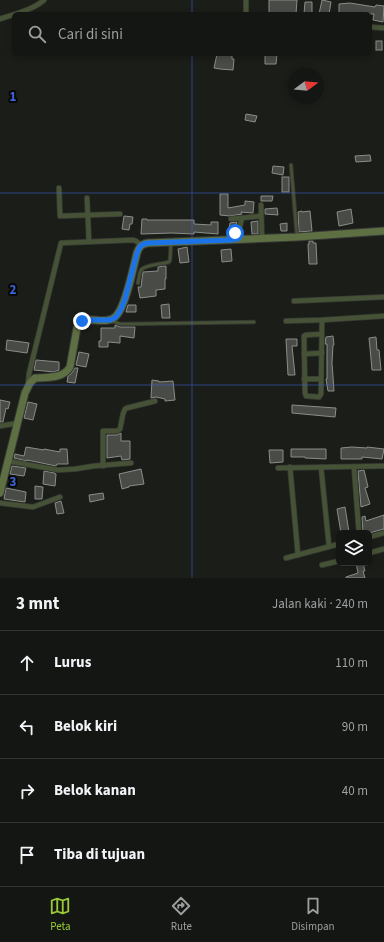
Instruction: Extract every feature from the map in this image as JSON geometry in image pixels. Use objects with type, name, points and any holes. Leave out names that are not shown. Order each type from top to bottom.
[{"type":"street","points":[[20,12],[39,5],[44,0]]},
{"type":"street","points":[[246,0],[246,12]]},
{"type":"street","points":[[0,19],[12,15]]},
{"type":"street","points":[[372,27],[384,28]]},
{"type":"street","points":[[59,188],[60,216],[120,214]]},
{"type":"street","points":[[87,198],[89,242]]},
{"type":"street","points":[[261,205],[262,239]]},
{"type":"street","points":[[231,219],[261,216]]},
{"type":"street","points":[[233,240],[233,234],[238,232],[242,218]]},
{"type":"street","points":[[28,386],[35,378],[62,375],[67,371],[70,367],[77,328],[80,323],[85,320],[110,320],[116,317],[125,299],[137,253],[141,246],[148,243],[262,239],[384,231]]},
{"type":"street","points":[[0,493],[28,386],[29,374],[61,243],[133,240],[141,246]]},
{"type":"street","points":[[294,301],[384,297]]},
{"type":"street","points":[[286,321],[384,316]]},
{"type":"street","points":[[322,320],[322,334],[322,353],[321,394],[318,397],[309,397],[305,395],[304,335],[322,334]]},
{"type":"street","points":[[304,354],[322,353]]},
{"type":"street","points":[[304,379],[321,379]]},
{"type":"street","points":[[103,466],[103,431],[117,431],[120,429],[123,414],[127,408],[155,401]]},
{"type":"street","points":[[0,426],[18,423]]},
{"type":"street","points":[[8,461],[58,470],[131,463]]},
{"type":"street","points":[[354,466],[359,530]]},
{"type":"street","points":[[278,468],[384,466]]},
{"type":"street","points":[[290,467],[298,555]]},
{"type":"street","points":[[321,468],[328,546]]},
{"type":"street","points":[[0,503],[33,507],[60,497]]},
{"type":"street","points":[[372,536],[384,533]]},
{"type":"street","points":[[286,558],[336,545]]},
{"type":"street","points":[[372,552],[384,549]]},
{"type":"street","points":[[322,565],[336,562]]},
{"type":"lane","points":[[292,165],[297,237]]},
{"type":"lane","points":[[138,283],[140,271],[142,269],[169,262],[171,242]]},
{"type":"lane","points":[[110,320],[122,324],[254,322]]},
{"type":"building","points":[[269,0],[297,0],[296,12],[269,12]]},
{"type":"building","points":[[322,0],[331,2],[329,12],[319,12]]},
{"type":"building","points":[[305,2],[312,2],[312,12],[304,12]]},
{"type":"building","points":[[350,3],[375,7],[376,5],[384,6],[383,22],[373,20],[374,14],[372,14],[372,12],[339,12],[339,4]]},
{"type":"building","points":[[376,41],[382,41],[382,50],[376,50]]},
{"type":"building","points":[[217,56],[232,56],[232,59],[234,59],[233,70],[214,68]]},
{"type":"building","points":[[265,56],[277,56],[276,64],[265,64]]},
{"type":"building","points":[[246,114],[257,116],[255,122],[245,120]]},
{"type":"building","points":[[370,155],[371,161],[356,162],[355,156]]},
{"type":"building","points":[[273,166],[284,167],[283,175],[272,173]]},
{"type":"building","points":[[282,177],[289,177],[289,192],[282,192]]},
{"type":"building","points":[[220,194],[228,194],[228,208],[245,205],[245,201],[254,202],[253,213],[241,212],[242,214],[230,216],[220,215]]},
{"type":"building","points":[[261,196],[273,196],[272,201],[261,201]]},
{"type":"building","points":[[277,208],[278,215],[265,214],[265,209]]},
{"type":"building","points":[[351,209],[353,223],[339,226],[337,212]]},
{"type":"building","points":[[310,211],[312,231],[299,232],[298,212]]},
{"type":"building","points":[[124,216],[133,217],[129,230],[122,229]]},
{"type":"building","points":[[142,219],[194,220],[194,224],[211,225],[211,222],[218,222],[218,234],[194,232],[194,234],[141,234]]},
{"type":"building","points":[[258,221],[258,234],[252,234],[251,222]]},
{"type":"building","points":[[237,222],[235,229],[229,229],[230,223]]},
{"type":"building","points":[[287,223],[287,231],[281,231],[280,224]]},
{"type":"building","points":[[309,241],[316,243],[317,264],[309,264]]},
{"type":"building","points":[[187,247],[189,262],[180,263],[178,249]]},
{"type":"building","points":[[231,249],[232,261],[222,262],[221,250]]},
{"type":"building","points":[[166,266],[165,289],[156,290],[156,296],[140,298],[138,287],[141,287],[143,272],[158,271],[158,267]]},
{"type":"building","points":[[169,304],[170,318],[162,318],[161,305]]},
{"type":"building","points":[[128,305],[136,305],[136,312],[126,312]]},
{"type":"building","points":[[115,325],[120,327],[135,327],[134,338],[120,336],[120,343],[108,342],[108,347],[99,347],[99,341],[101,341],[101,328],[115,328]]},
{"type":"building","points":[[333,336],[334,345],[332,363],[334,391],[328,391],[326,379],[327,344],[325,344],[326,337]]},
{"type":"building","points":[[376,337],[381,370],[372,370],[369,338]]},
{"type":"building","points":[[286,339],[297,339],[297,346],[292,346],[295,375],[288,375]]},
{"type":"building","points":[[7,340],[29,343],[27,353],[6,350]]},
{"type":"building","points":[[79,352],[89,354],[86,367],[76,365]]},
{"type":"building","points":[[36,360],[59,362],[59,370],[54,372],[34,370]]},
{"type":"building","points":[[75,368],[78,368],[75,383],[67,382],[68,376]]},
{"type":"building","points":[[152,380],[159,382],[173,381],[175,400],[165,401],[165,399],[156,397],[151,398]]},
{"type":"building","points":[[0,400],[10,402],[8,409],[6,408],[3,422],[0,422]]},
{"type":"building","points":[[28,402],[37,404],[33,420],[24,418]]},
{"type":"building","points":[[292,405],[336,408],[335,417],[292,413]]},
{"type":"building","points":[[121,433],[121,441],[130,441],[130,459],[122,460],[121,456],[107,458],[107,435],[117,435]]},
{"type":"building","points":[[26,447],[60,452],[60,449],[67,449],[68,464],[57,464],[56,466],[14,458],[15,454],[24,456]]},
{"type":"building","points":[[352,447],[384,449],[382,459],[362,457],[362,459],[341,459],[341,448]]},
{"type":"building","points":[[291,449],[326,449],[326,459],[291,457]]},
{"type":"building","points":[[269,450],[283,450],[283,462],[270,463]]},
{"type":"building","points":[[12,466],[26,468],[24,476],[10,474]]},
{"type":"building","points":[[141,469],[144,484],[129,486],[122,489],[119,474]]},
{"type":"building","points":[[364,470],[368,487],[365,488],[370,504],[361,507],[358,471]]},
{"type":"building","points":[[44,471],[56,474],[55,486],[43,484]]},
{"type":"building","points":[[35,486],[43,487],[42,499],[35,499]]},
{"type":"building","points":[[6,488],[26,492],[25,502],[4,499]]},
{"type":"building","points":[[103,493],[104,499],[90,502],[89,495]]},
{"type":"building","points":[[61,501],[64,513],[57,514],[55,503]]},
{"type":"building","points":[[345,507],[349,530],[340,530],[337,509]]},
{"type":"building","points":[[384,515],[384,529],[372,532],[372,530],[363,530],[362,517],[365,516],[366,521]]},
{"type":"building","points":[[357,566],[364,566],[365,571],[363,571],[365,578],[346,578],[346,577],[358,573]]},
{"type":"route","points":[[82,321],[110,320],[116,317],[125,299],[137,253],[142,245],[148,243],[233,240],[232,235],[235,233]]}]
